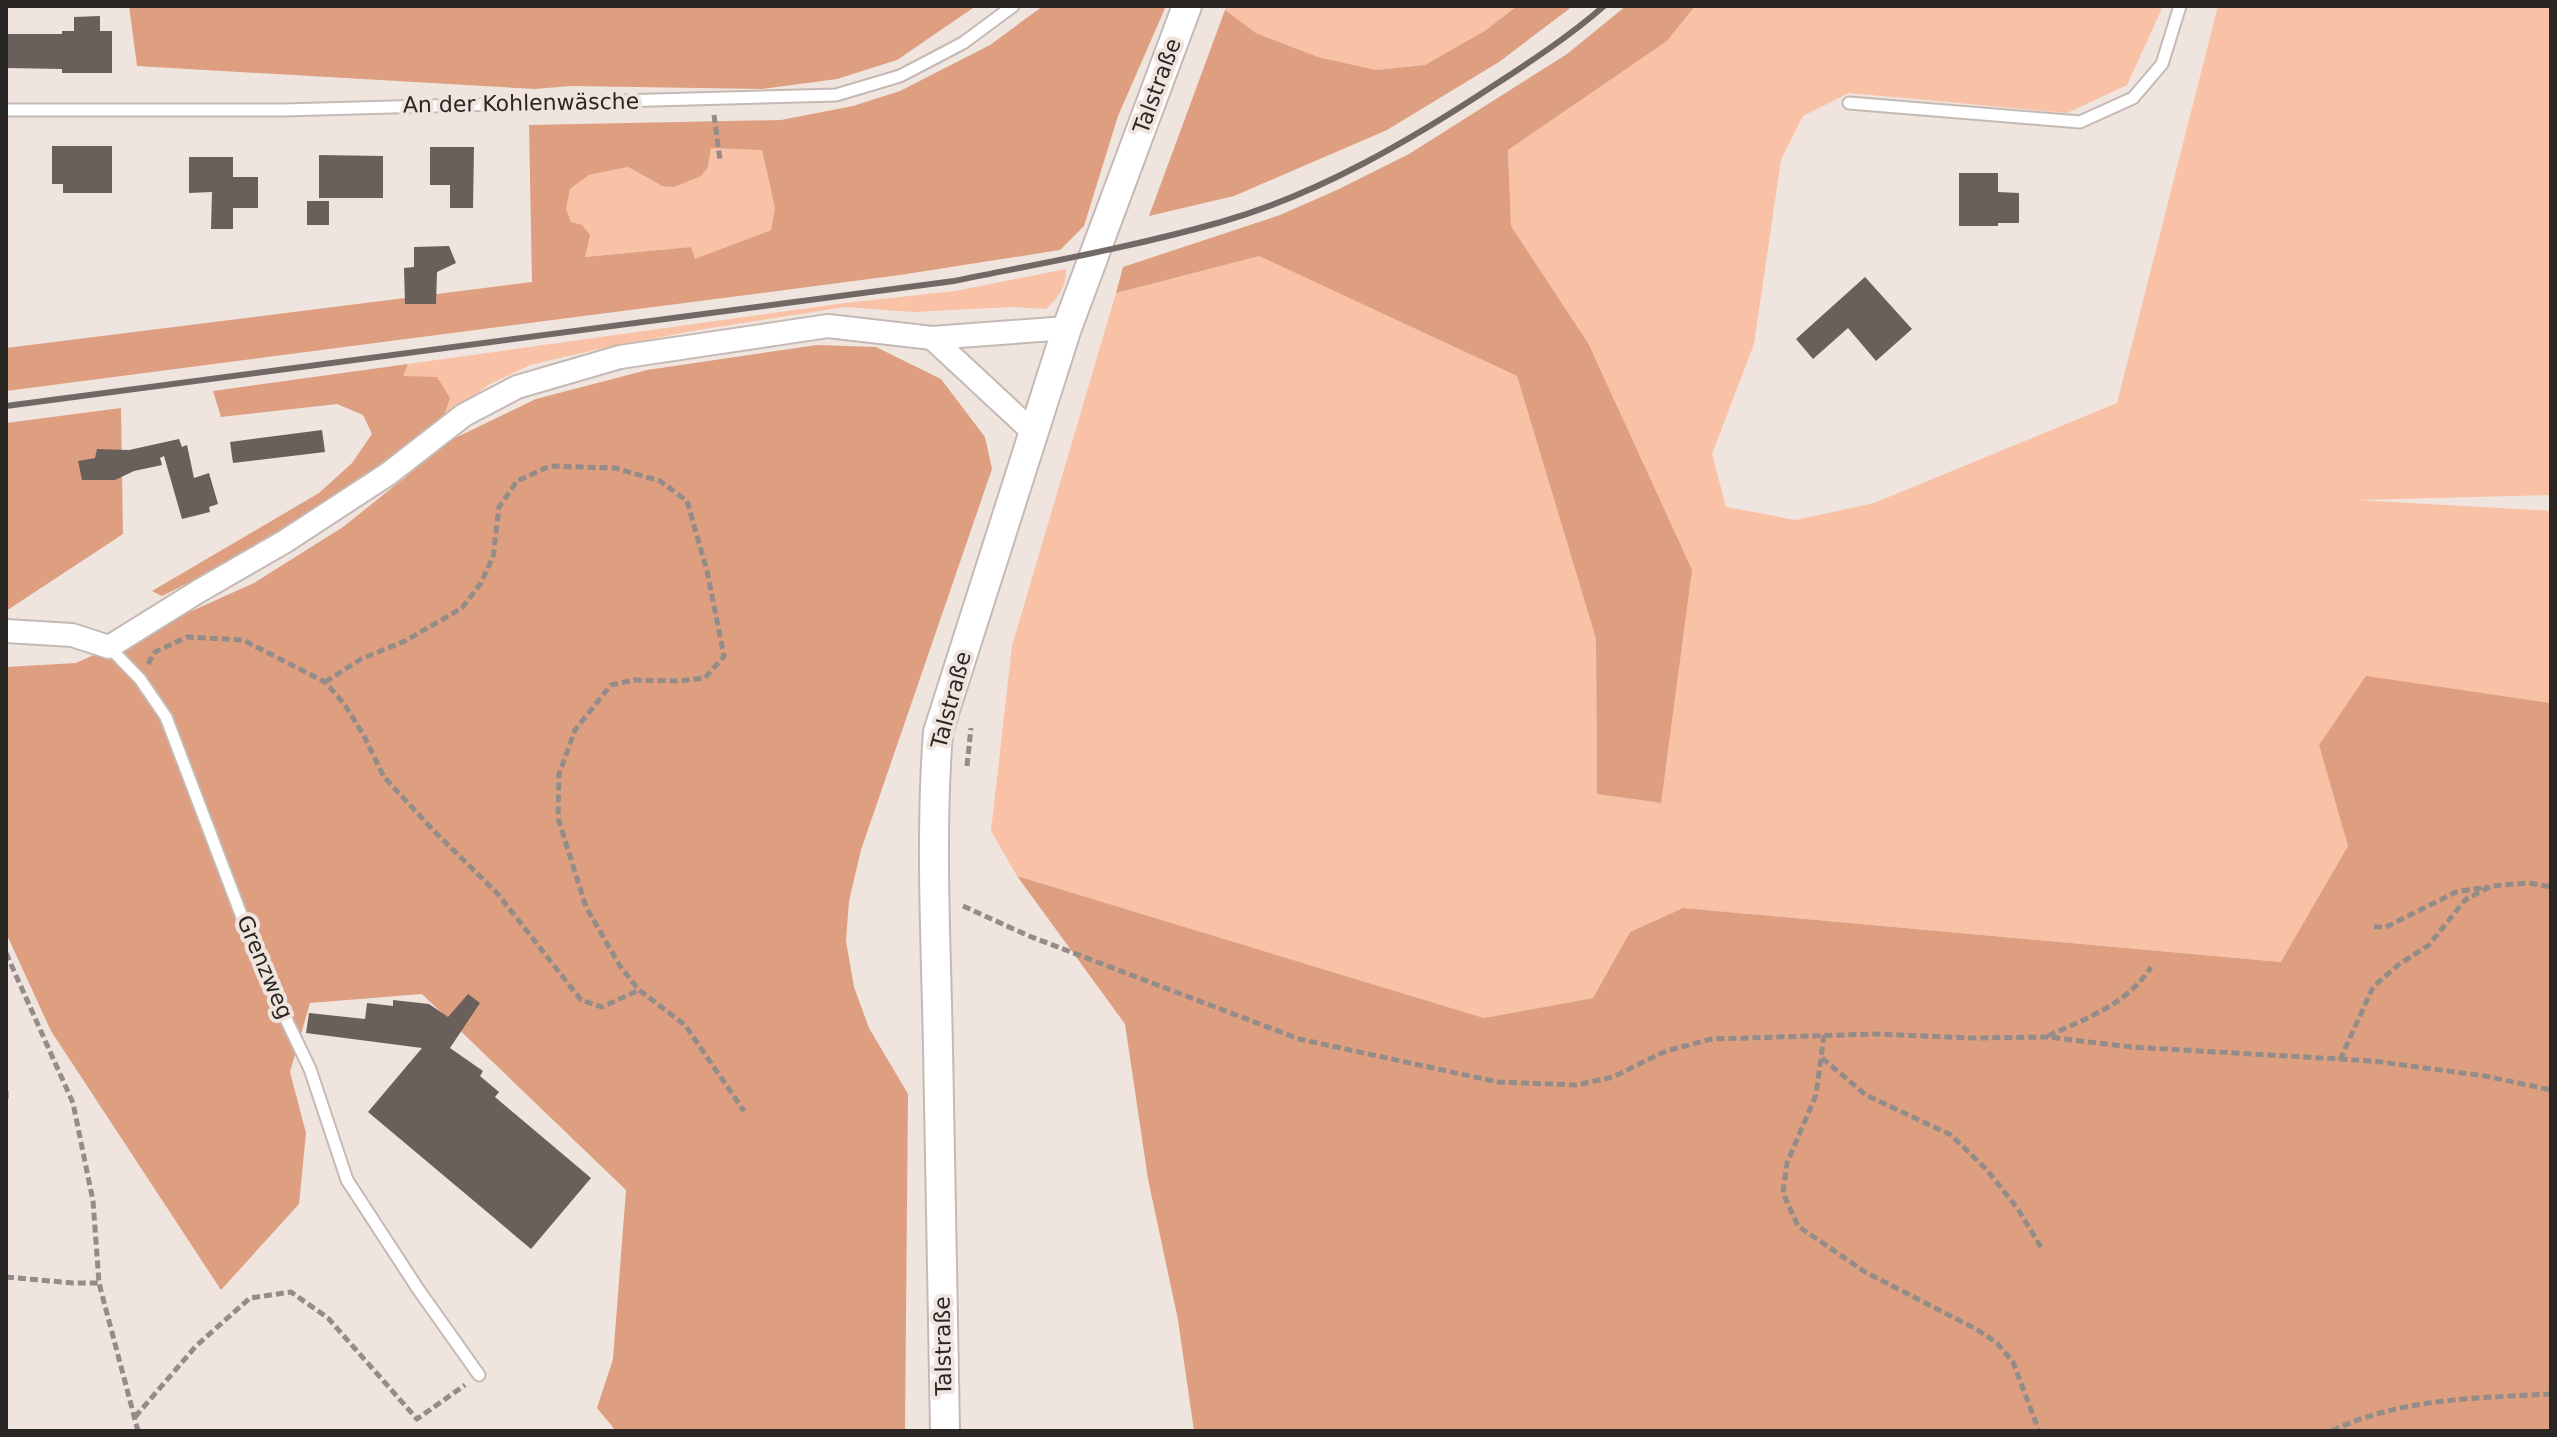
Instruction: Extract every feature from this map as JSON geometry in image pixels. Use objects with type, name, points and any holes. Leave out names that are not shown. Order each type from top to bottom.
[{"type":"street","name":"Talstraße","points":[[945,1431],[933,898],[934,785],[938,732],[1067,328],[1187,6]]},
{"type":"street","points":[[109,647],[284,542],[388,474],[464,415],[517,387],[620,357],[828,326],[932,338],[1067,328]]},
{"type":"street","points":[[932,338],[1033,432]]},
{"type":"street","name":"Grenzweg","points":[[6,631],[72,635],[109,647]]},
{"type":"lane","name":"An der Kohlenwäsche","points":[[6,110],[284,110],[836,95],[900,76],[963,43],[1013,6]]},
{"type":"lane","points":[[1849,103],[2080,122],[2133,98],[2143,87],[2162,64],[2180,6]]},
{"type":"lane","name":"Grenzweg","points":[[109,647],[140,679],[166,717],[261,967],[310,1069],[347,1180],[479,1375]]},
{"type":"path","points":[[712,99],[720,160]]},
{"type":"path","points":[[325,682],[361,659],[405,641],[462,608],[481,583],[493,557],[499,507],[517,481],[550,466],[615,468],[660,481],[687,501],[707,571],[724,656],[705,678],[634,680],[611,685],[575,730],[559,774],[558,818],[586,907],[620,966],[639,990],[685,1025],[744,1111]]},
{"type":"path","points":[[140,679],[155,652],[187,637],[243,640],[325,682],[345,705],[384,777],[497,893],[581,1000],[602,1007],[639,990]]},
{"type":"path","points":[[965,778],[972,723]]},
{"type":"path","points":[[2374,927],[2386,927],[2456,892],[2529,883],[2551,887]]},
{"type":"path","points":[[2340,1060],[2373,987],[2398,965],[2429,945],[2465,900],[2491,886]]},
{"type":"path","points":[[963,891],[963,922]]},
{"type":"path","points":[[963,906],[1029,936],[1299,1039],[1498,1082],[1576,1085],[1613,1077],[1666,1051],[1712,1039],[1876,1034],[2047,1037],[2131,1047],[2373,1061],[2485,1076],[2551,1090]]},
{"type":"path","points":[[6,953],[73,1103],[93,1201],[99,1283],[138,1431]]},
{"type":"path","points":[[2047,1037],[2120,1001],[2140,985],[2151,967]]},
{"type":"path","points":[[1824,1035],[1816,1095],[1787,1163],[1783,1193],[1798,1226],[1865,1272],[1997,1343],[2013,1362],[2039,1431]]},
{"type":"path","points":[[1821,1057],[1866,1095],[1951,1135],[1987,1170],[2018,1209],[2042,1249]]},
{"type":"path","points":[[6,1091],[6,1099]]},
{"type":"path","points":[[6,1277],[99,1283]]},
{"type":"path","points":[[134,1418],[196,1346],[250,1298],[291,1292],[328,1318],[417,1419],[479,1375]]},
{"type":"path","points":[[2332,1431],[2363,1418],[2434,1403],[2551,1394]]},
{"type":"shaded area","points":[[129,6],[976,6],[897,60],[837,79],[762,89],[571,86],[535,89],[137,66]]},
{"type":"shaded area","points":[[1043,6],[1166,6],[1118,116],[1084,226],[1060,250],[900,275],[6,391],[6,348],[532,282],[529,125],[781,120],[853,106],[900,91],[990,45]],"holes":[[[711,148],[762,150],[775,208],[771,230],[695,259],[691,247],[585,257],[590,235],[582,225],[571,222],[566,209],[570,189],[589,175],[628,167],[662,186],[674,187],[701,176],[708,167]]]},
{"type":"shaded area","points":[[1226,6],[1517,6],[1486,30],[1425,65],[1376,70],[1318,57],[1256,33],[1225,10]]},
{"type":"shaded area","points":[[1517,6],[1573,6],[1499,62],[1387,130],[1234,196],[1149,216],[1225,10],[1256,33],[1318,57],[1376,70],[1425,65],[1486,30]]},
{"type":"shaded area","points":[[1626,6],[1695,6],[1667,41],[1508,150],[1511,226],[1588,343],[1692,570],[1661,803],[1597,794],[1596,639],[1517,376],[1259,256],[1116,293],[1123,267],[1280,215],[1409,154],[1567,54]]},
{"type":"shaded area","points":[[1695,6],[2163,6],[2127,85],[2067,113],[1849,93],[1803,116],[1781,160],[1754,344],[1712,454],[1726,507],[1796,520],[1874,503],[2117,403],[2218,6],[2551,6],[2551,495],[2358,500],[2551,511],[2551,703],[2366,677],[2319,745],[2348,846],[2282,962],[1683,908],[1630,932],[1593,998],[1484,1018],[1017,876],[991,831],[1012,646],[1116,293],[1259,255],[1517,376],[1596,639],[1597,794],[1660,803],[1588,343],[1511,226],[1508,150],[1667,41]]},
{"type":"shaded area","points":[[711,148],[762,149],[775,208],[771,230],[695,260],[691,247],[584,257],[566,209],[570,189],[589,175],[628,167],[662,186],[708,167]]},
{"type":"shaded area","points":[[1066,269],[1061,291],[1046,309],[1012,307],[913,312],[845,307],[698,330],[530,365],[490,384],[443,419],[403,376],[408,364],[845,303],[955,291]]},
{"type":"shaded area","points":[[817,345],[876,347],[941,379],[985,437],[992,469],[861,850],[849,901],[846,941],[854,987],[869,1028],[908,1094],[905,1431],[616,1431],[597,1408],[613,1359],[626,1190],[422,994],[310,1003],[290,1072],[306,1133],[299,1204],[221,1290],[51,1031],[6,933],[6,667],[76,663],[254,583],[343,527],[453,439],[536,399],[647,370]]},
{"type":"shaded area","points":[[408,364],[403,376],[437,377],[450,398],[443,419],[425,436],[278,538],[162,596],[152,591],[319,493],[352,463],[372,434],[363,415],[337,404],[221,417],[213,391]]},
{"type":"shaded area","points":[[121,408],[123,534],[6,611],[6,423]]},
{"type":"shaded area","points":[[2366,676],[2551,703],[2551,1431],[1194,1431],[1178,1320],[1148,1179],[1125,1024],[1017,876],[1484,1018],[1593,998],[1630,932],[1683,908],[2281,962],[2348,846],[2319,745]]},
{"type":"building","points":[[100,16],[100,31],[112,31],[112,73],[6,68],[6,34],[62,34],[62,31],[74,31],[74,17]]},
{"type":"building","points":[[52,146],[112,146],[112,193],[63,193],[63,184],[52,184]]},
{"type":"building","points":[[430,147],[474,147],[473,208],[450,208],[450,185],[430,185]]},
{"type":"building","points":[[319,155],[383,156],[383,198],[319,198]]},
{"type":"building","points":[[189,157],[233,157],[233,177],[258,177],[258,208],[233,208],[233,229],[211,229],[212,192],[189,193]]},
{"type":"building","points":[[1959,173],[1998,173],[1998,192],[2019,193],[2019,223],[1959,226]]},
{"type":"building","points":[[307,201],[329,201],[329,225],[307,225]]},
{"type":"building","points":[[449,246],[456,263],[437,272],[436,304],[405,304],[404,268],[414,267],[414,247]]},
{"type":"building","points":[[1865,277],[1912,329],[1876,361],[1848,328],[1813,359],[1796,339]]},
{"type":"building","points":[[322,430],[325,452],[233,463],[230,442]]},
{"type":"building","points":[[179,439],[182,447],[187,445],[194,478],[209,473],[218,504],[209,507],[210,512],[182,519],[164,456],[160,458],[162,465],[134,471],[115,480],[82,480],[78,461],[95,458],[97,449],[129,450]]},
{"type":"building","points":[[468,994],[480,1003],[450,1048],[483,1071],[480,1076],[499,1092],[495,1097],[591,1178],[531,1249],[368,1112],[422,1048],[306,1033],[309,1013],[365,1019],[367,1003],[393,1006],[393,1000],[429,1004],[448,1017]]},
{"type":"railway","points":[[6,406],[954,281],[1188,231],[1257,210],[1363,164],[1510,75],[1604,6]]}]
